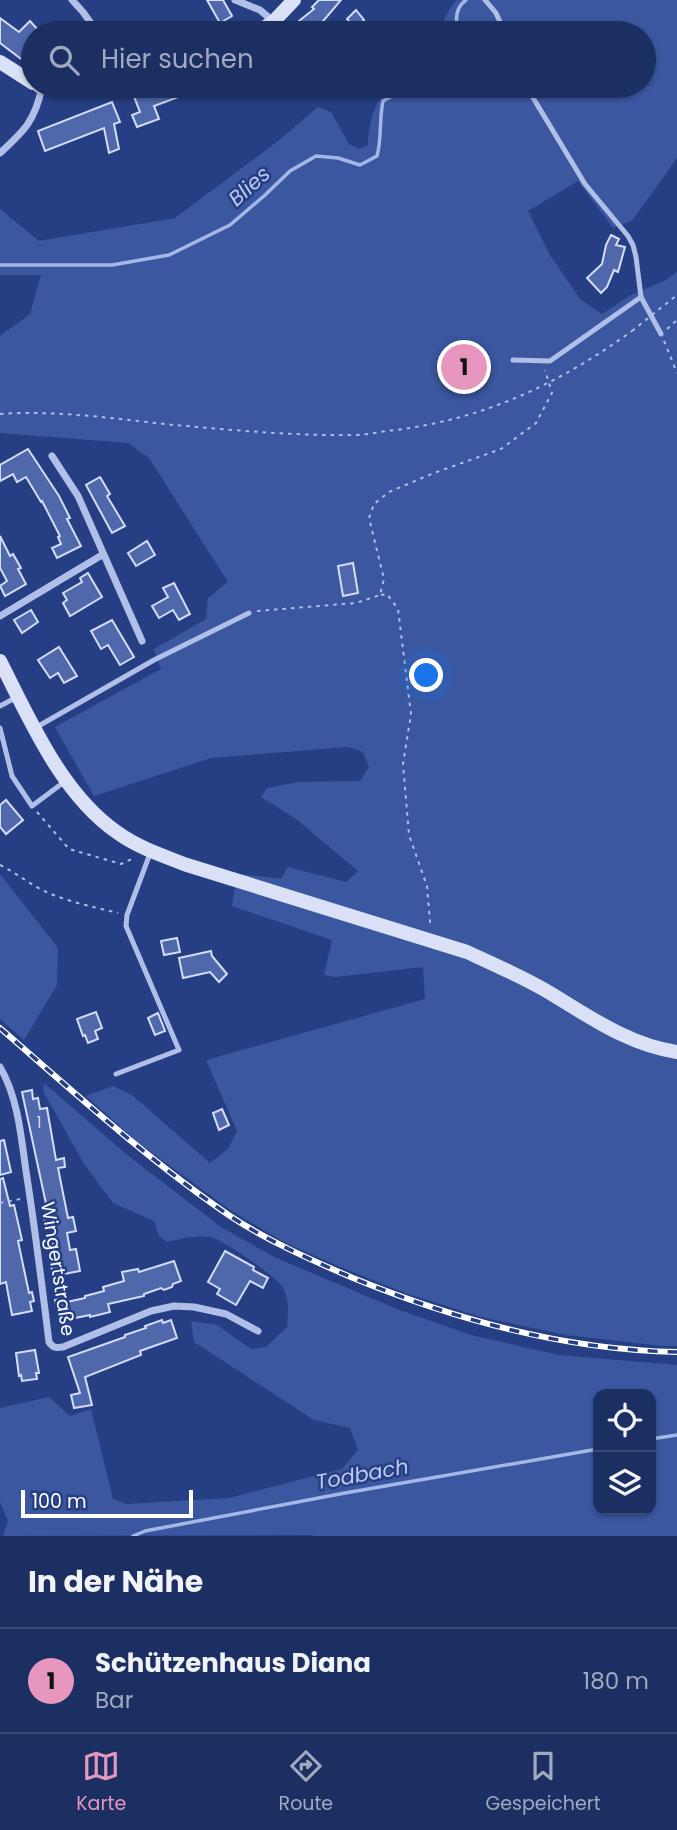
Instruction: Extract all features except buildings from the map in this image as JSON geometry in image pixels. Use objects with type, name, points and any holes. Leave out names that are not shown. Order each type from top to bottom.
[{"type":"main road","points":[[274,21],[294,0]]},
{"type":"main road","points":[[0,62],[21,75]]},
{"type":"main road","points":[[0,661],[66,781],[86,807],[120,835],[187,865],[467,953],[511,971],[611,1030],[639,1042],[677,1052]]},
{"type":"street","points":[[72,0],[89,21]]},
{"type":"street","points":[[235,0],[260,10],[274,21]]},
{"type":"street","points":[[0,153],[34,116],[36,98]]},
{"type":"street","points":[[52,456],[78,496],[142,641]]},
{"type":"street","points":[[0,616],[102,555]]},
{"type":"street","name":"Wingertstraße","points":[[0,1067],[13,1097],[19,1122],[49,1342],[52,1346],[63,1347],[151,1311],[174,1306],[226,1314],[258,1331]]},
{"type":"lane","points":[[485,0],[500,21]]},
{"type":"lane","points":[[533,98],[585,184],[628,236],[636,257],[640,297],[661,334]]},
{"type":"lane","points":[[513,360],[550,361],[640,297]]},
{"type":"lane","points":[[35,728],[154,660],[249,612]]},
{"type":"lane","points":[[0,706],[18,697]]},
{"type":"lane","points":[[0,727],[12,776],[32,806],[66,781]]},
{"type":"lane","points":[[116,1074],[179,1050],[126,926],[127,915],[151,851]]},
{"type":"path","points":[[0,414],[23,412],[218,429],[356,435],[419,427],[478,412],[549,384],[605,351],[677,295]]},
{"type":"path","points":[[677,320],[661,334],[677,373]]},
{"type":"path","points":[[380,595],[384,579],[369,518],[374,504],[389,492],[501,449],[536,423],[552,393],[545,370],[550,361]]},
{"type":"path","points":[[249,612],[356,603],[387,594],[398,610],[411,714],[403,764],[409,835],[427,886],[430,922],[422,938]]},
{"type":"path","points":[[32,806],[69,849],[121,864],[151,851]]},
{"type":"path","points":[[0,865],[34,886],[78,904],[127,915]]},
{"type":"path","points":[[0,1203],[30,1196]]},
{"type":"shaded area","points":[[457,0],[677,0],[677,158],[632,221],[613,228],[578,181],[528,211],[550,255],[580,299],[602,314],[631,295],[666,280],[677,272],[677,1346],[566,1335],[481,1317],[405,1293],[338,1266],[284,1242],[233,1212],[136,1141],[86,1096],[113,1086],[132,1095],[210,1163],[228,1149],[237,1131],[206,1060],[425,999],[423,967],[335,977],[324,975],[332,940],[232,906],[240,874],[281,879],[288,867],[346,882],[358,871],[296,819],[261,797],[267,788],[298,782],[360,781],[369,767],[363,752],[348,747],[211,758],[94,796],[55,727],[161,669],[154,649],[206,619],[208,598],[228,582],[149,458],[128,443],[0,433],[0,336],[30,314],[41,275],[0,275],[0,209],[39,241],[175,218],[278,141],[318,107],[331,112],[349,144],[359,149],[368,145],[369,129],[380,98],[656,98],[656,21],[444,21]]},
{"type":"shaded area","points":[[0,874],[58,948],[57,985],[24,1040],[0,1019]]},
{"type":"shaded area","points":[[44,1083],[126,1154],[221,1227],[274,1257],[397,1309],[471,1335],[559,1355],[677,1365],[677,1536],[3,1536],[8,1521],[0,1502],[0,1408],[49,1397],[70,1416],[91,1409],[113,1499],[126,1504],[229,1498],[342,1469],[358,1450],[350,1428],[314,1420],[194,1342],[191,1321],[217,1325],[251,1349],[266,1347],[287,1327],[288,1305],[281,1285],[258,1266],[216,1239],[199,1237],[167,1242],[159,1236],[154,1221],[113,1203],[84,1164],[43,1091]]},
{"type":"waterway","name":"Blies","points":[[457,21],[460,7],[466,0]]},
{"type":"waterway","name":"Blies","points":[[0,265],[112,265],[169,255],[230,225],[290,171],[316,156],[338,158],[360,165],[377,156],[383,101],[389,98]]},
{"type":"waterway","name":"Todbach","points":[[656,1438],[677,1435]]},
{"type":"waterway","name":"Todbach","points":[[133,1536],[145,1531],[345,1493],[593,1450]]},
{"type":"railway","points":[[0,1028],[112,1125],[200,1195],[259,1234],[290,1250],[392,1293],[512,1330],[594,1346],[677,1352]]},
{"type":"place","name":"Schützenhaus Diana","points":[[464,367]]}]
